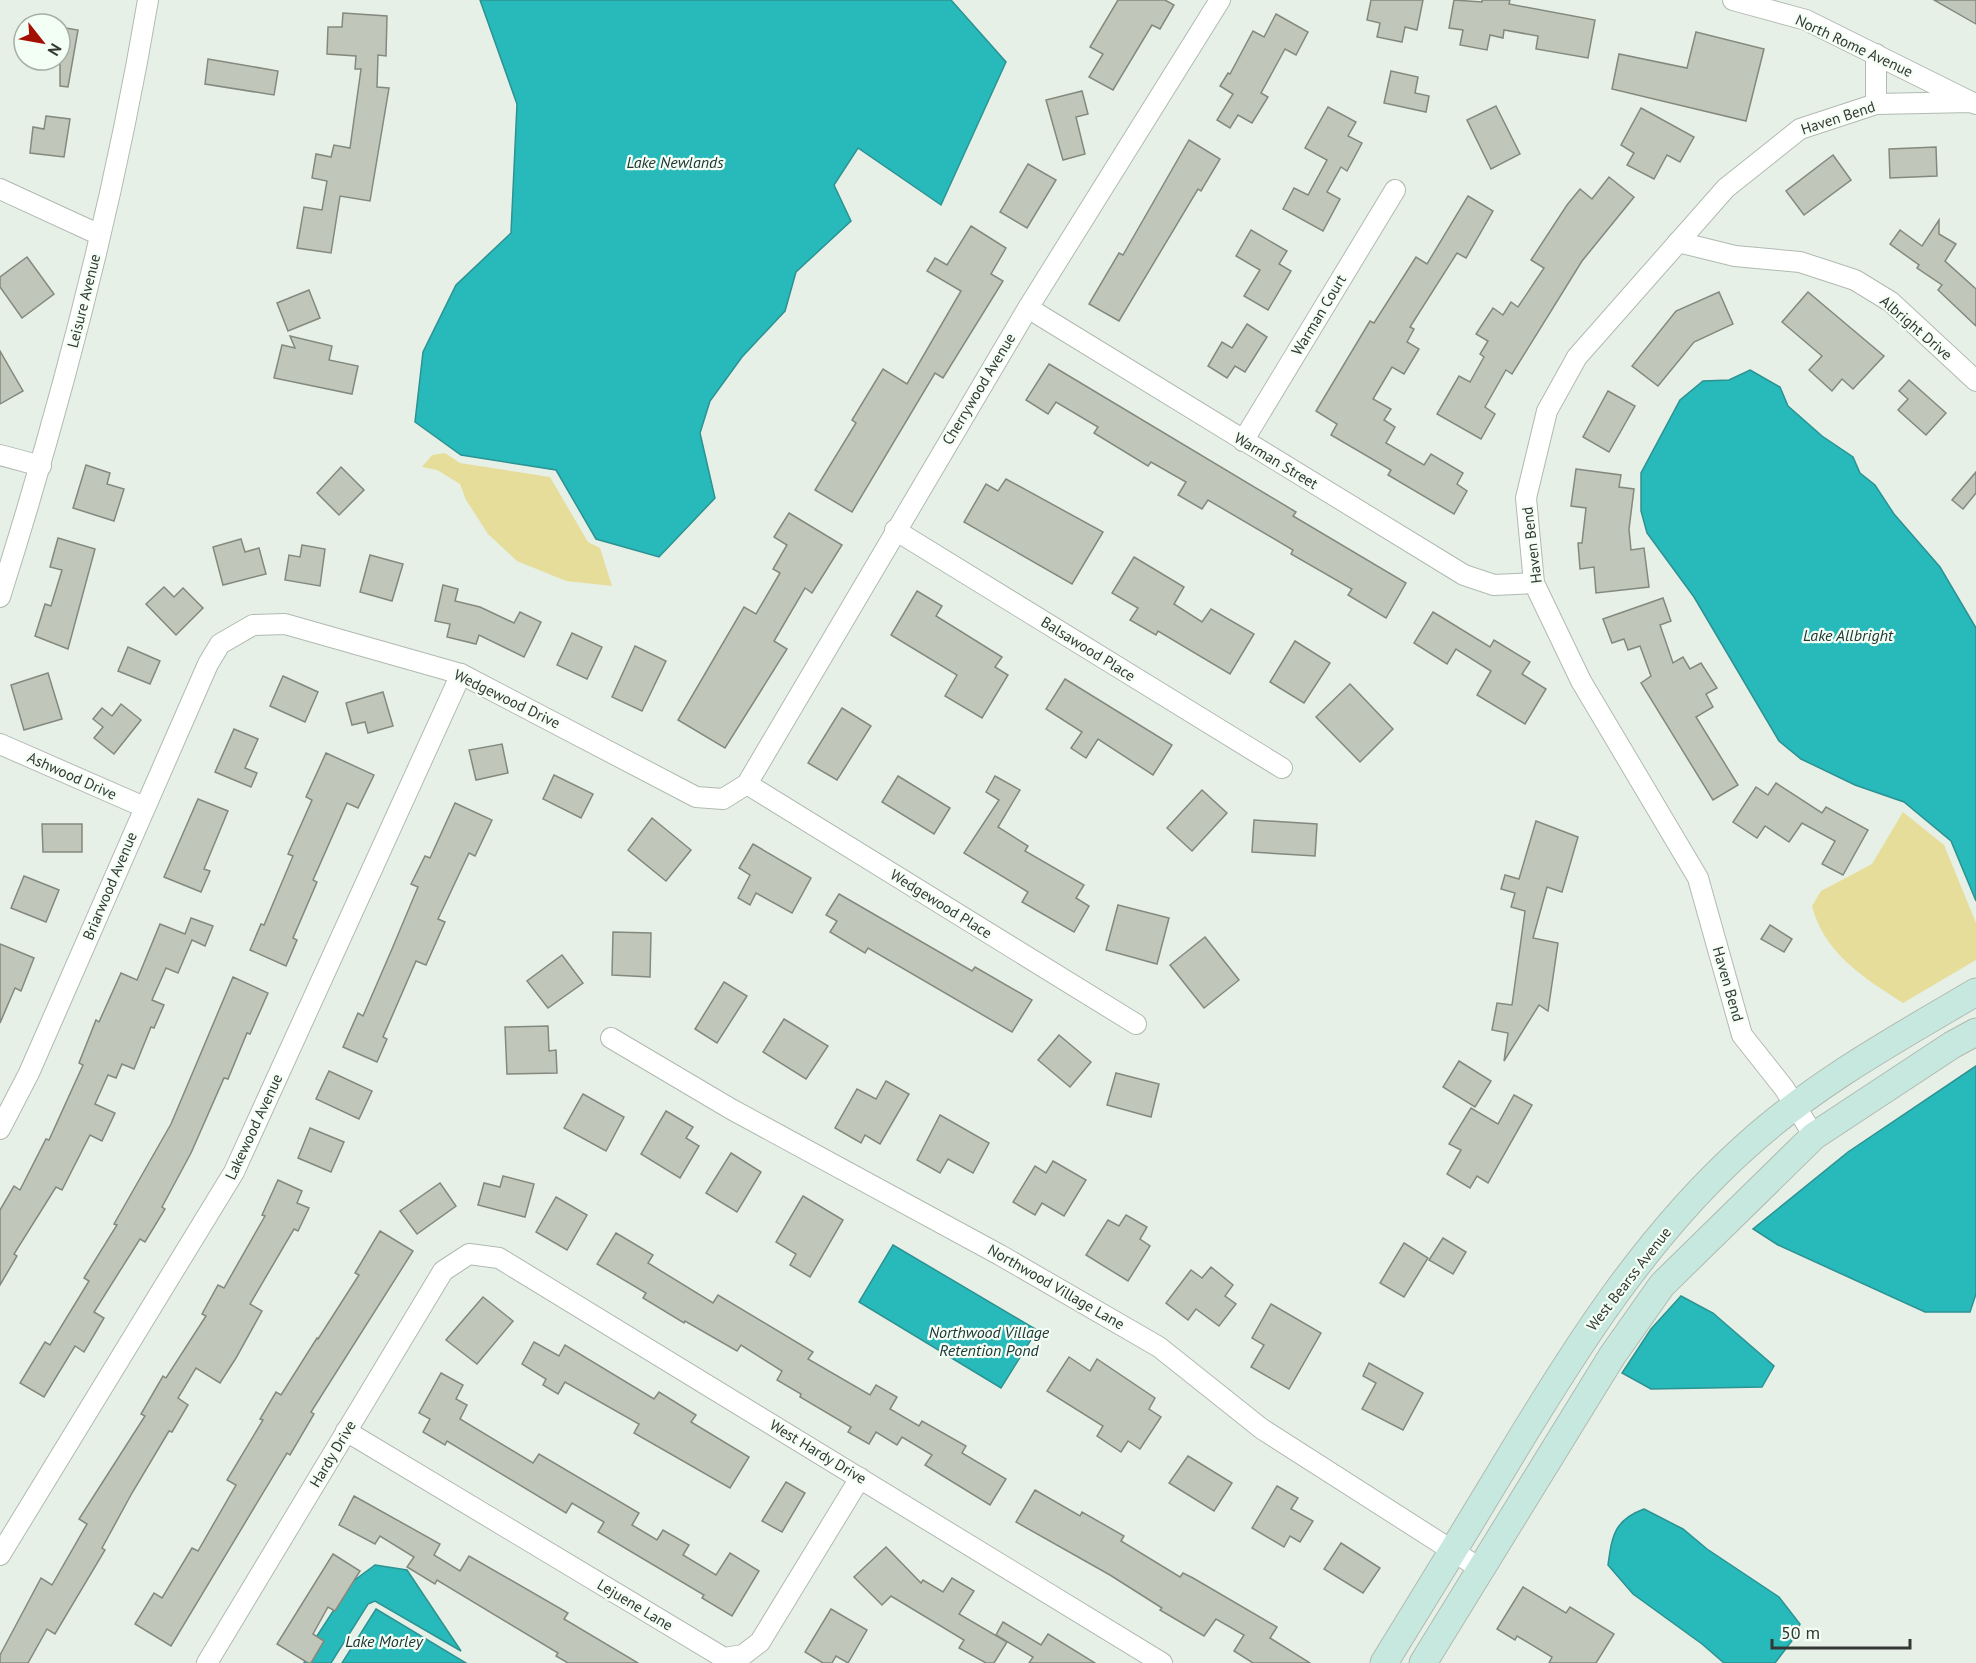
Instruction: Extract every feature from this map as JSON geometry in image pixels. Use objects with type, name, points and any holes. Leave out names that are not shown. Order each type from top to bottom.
[{"type":"main road","name":"West Bearss Avenue","points":[[1384,1663],[1552,1387],[1602,1311],[1643,1256],[1744,1147],[1794,1106],[1862,1059],[1976,992]]},
{"type":"main road","name":"West Bearss Avenue","points":[[1423,1663],[1612,1356],[1662,1285],[1814,1136],[1952,1045],[1976,1032]]},
{"type":"street","name":"Leisure Avenue","points":[[0,597],[42,466],[100,235],[134,87],[148,0]]},
{"type":"street","name":"Cherrywood Avenue","points":[[747,784],[1028,308],[1220,0]]},
{"type":"street","name":"North Rome Avenue","points":[[1733,0],[1806,20],[1974,103]]},
{"type":"street","points":[[1876,54],[1876,104]]},
{"type":"street","name":"Haven Bend","points":[[1814,1136],[1742,1035],[1698,878],[1581,681],[1534,583],[1526,498],[1547,411],[1577,357],[1726,188],[1800,129],[1876,104],[1974,103]]},
{"type":"street","points":[[0,189],[100,235]]},
{"type":"street","name":"Warman Court","points":[[1243,441],[1395,190]]},
{"type":"street","name":"Albright Drive","points":[[1678,242],[1735,256],[1800,262],[1855,280],[1891,302],[1976,381]]},
{"type":"street","name":"Warman Street","points":[[1028,308],[1464,575],[1494,585],[1534,583]]},
{"type":"street","points":[[0,455],[42,466]]},
{"type":"street","name":"Balsawood Place","points":[[895,530],[1282,768]]},
{"type":"street","name":"Wedgewood Drive","points":[[220,644],[253,625],[285,624],[461,674],[696,797],[723,799],[747,784]]},
{"type":"street","name":"Briarwood Avenue","points":[[0,1129],[41,1045],[208,664],[220,644]]},
{"type":"street","name":"Lakewood Avenue","points":[[0,1555],[234,1172],[461,674]]},
{"type":"street","name":"Ashwood Drive","points":[[0,744],[144,807]]},
{"type":"street","name":"Wedgewood Place","points":[[747,784],[1136,1024]]},
{"type":"street","name":"Northwood Village Lane","points":[[611,1038],[731,1109],[1000,1255],[1159,1347],[1262,1429],[1481,1569]]},
{"type":"street","name":"Hardy Drive","points":[[207,1663],[443,1271],[469,1254]]},
{"type":"street","name":"West Hardy Drive","points":[[469,1254],[499,1258],[1162,1663]]},
{"type":"street","points":[[1552,1387],[1582,1404]]},
{"type":"street","name":"Lejuene Lane","points":[[346,1431],[724,1658],[743,1655],[760,1642],[860,1478]]},
{"type":"shaded area","points":[[445,453],[460,463],[550,477],[588,542],[600,548],[612,586],[566,581],[517,561],[488,534],[466,500],[460,484],[437,470],[422,467],[432,455]]},
{"type":"shaded area","points":[[1903,812],[1944,845],[1976,923],[1976,960],[1903,1003],[1847,963],[1826,937],[1812,906],[1821,891],[1872,864]]},
{"type":"water","name":"Lake Newlands","points":[[480,0],[951,0],[1006,62],[941,205],[858,148],[834,185],[851,221],[796,272],[785,311],[742,357],[710,401],[700,433],[715,498],[659,557],[596,539],[556,470],[461,455],[415,422],[423,352],[456,285],[511,233],[517,104]]},
{"type":"water","name":"Lake Allbright","points":[[1750,370],[1780,387],[1788,406],[1822,436],[1853,457],[1860,473],[1875,485],[1894,514],[1940,567],[1976,628],[1976,901],[1951,841],[1904,802],[1855,785],[1801,759],[1779,741],[1694,597],[1647,533],[1641,511],[1641,473],[1680,400],[1703,381],[1729,380]]},
{"type":"water","points":[[1976,1066],[1976,1294],[1970,1312],[1925,1312],[1778,1245],[1753,1229],[1848,1152]]},
{"type":"water","name":"Northwood Village Retention Pond","points":[[893,1245],[1037,1330],[1001,1388],[859,1302]]},
{"type":"water","points":[[1681,1296],[1713,1313],[1774,1366],[1762,1387],[1651,1389],[1622,1373],[1651,1329]]},
{"type":"water","points":[[1644,1509],[1683,1529],[1707,1549],[1779,1597],[1800,1624],[1794,1638],[1775,1663],[1724,1663],[1702,1644],[1633,1594],[1608,1565],[1616,1530],[1626,1518]]},
{"type":"water","points":[[375,1565],[407,1570],[461,1651],[375,1601],[368,1604],[331,1663],[304,1663],[311,1645],[352,1582]]},
{"type":"water","name":"Lake Morley","points":[[376,1609],[466,1663],[342,1663]]},
{"type":"building","points":[[1118,0],[1165,0],[1174,5],[1160,29],[1152,25],[1113,90],[1089,77],[1103,54],[1090,47]]},
{"type":"building","points":[[1371,0],[1423,0],[1417,30],[1405,27],[1402,42],[1377,37],[1380,23],[1367,20]]},
{"type":"building","points":[[1454,0],[1482,2],[1482,0],[1510,0],[1509,4],[1595,20],[1588,58],[1536,49],[1538,36],[1504,30],[1503,38],[1490,35],[1487,50],[1460,45],[1463,30],[1449,28]]},
{"type":"building","points":[[1934,0],[1976,0],[1976,24]]},
{"type":"building","points":[[343,13],[387,16],[386,56],[378,55],[377,87],[389,88],[370,201],[340,196],[331,253],[297,248],[304,207],[322,210],[327,181],[312,178],[316,154],[331,157],[334,145],[350,148],[361,69],[355,69],[356,56],[327,54],[328,27],[342,27]]},
{"type":"building","points":[[1276,14],[1308,32],[1296,55],[1285,49],[1261,93],[1268,97],[1252,123],[1238,115],[1230,128],[1217,120],[1233,94],[1220,86],[1228,73],[1230,74],[1253,31],[1264,37]]},
{"type":"building","points":[[72,29],[78,30],[72,64]]},
{"type":"building","points":[[1696,32],[1764,49],[1746,121],[1612,89],[1619,54],[1687,68]]},
{"type":"building","points":[[208,59],[278,71],[274,95],[205,84]]},
{"type":"building","points":[[1391,71],[1418,77],[1415,93],[1429,96],[1426,112],[1384,103]]},
{"type":"building","points":[[60,72],[71,72],[68,87],[60,86]]},
{"type":"building","points":[[1082,91],[1088,114],[1076,117],[1085,154],[1063,160],[1046,100]]},
{"type":"building","points":[[1496,106],[1520,154],[1491,169],[1467,120]]},
{"type":"building","points":[[1328,107],[1356,122],[1348,136],[1362,143],[1347,171],[1341,167],[1327,192],[1340,199],[1323,231],[1283,209],[1294,188],[1308,195],[1327,160],[1305,148]]},
{"type":"building","points":[[1641,108],[1694,137],[1680,162],[1667,155],[1654,179],[1627,165],[1634,153],[1621,145]]},
{"type":"building","points":[[46,116],[70,119],[64,157],[30,153],[33,127],[44,129]]},
{"type":"building","points":[[1189,140],[1220,159],[1201,191],[1198,189],[1119,321],[1089,304],[1119,253],[1123,255]]},
{"type":"building","points":[[1936,147],[1937,176],[1890,178],[1889,149]]},
{"type":"building","points":[[1833,155],[1851,180],[1804,215],[1786,191]]},
{"type":"building","points":[[1028,164],[1056,180],[1027,228],[1000,212]]},
{"type":"building","points":[[1609,177],[1634,197],[1582,261],[1512,374],[1506,370],[1485,407],[1495,414],[1481,439],[1437,414],[1459,376],[1470,382],[1484,357],[1480,354],[1488,341],[1476,334],[1493,308],[1503,315],[1511,302],[1518,307],[1544,268],[1531,260],[1567,205],[1580,189],[1592,199]]},
{"type":"building","points":[[1468,196],[1493,211],[1466,258],[1457,253],[1410,327],[1414,329],[1407,342],[1419,349],[1404,374],[1392,367],[1373,399],[1391,409],[1384,420],[1395,427],[1386,443],[1424,465],[1431,454],[1463,473],[1457,484],[1467,491],[1454,514],[1388,475],[1391,470],[1331,435],[1337,424],[1316,411],[1370,321],[1374,323],[1416,257],[1427,264]]},
{"type":"building","points":[[1939,220],[1939,234],[1956,244],[1945,261],[1976,289],[1976,326],[1938,290],[1942,285],[1917,268],[1919,265],[1890,244],[1900,230],[1922,246]]},
{"type":"building","points":[[971,226],[1006,248],[991,274],[1003,281],[943,378],[935,373],[852,512],[815,490],[856,423],[852,420],[883,369],[907,384],[961,291],[927,271],[935,258],[947,265]]},
{"type":"building","points":[[1251,230],[1287,251],[1279,264],[1291,271],[1268,310],[1244,296],[1260,270],[1236,256]]},
{"type":"building","points":[[27,257],[54,294],[22,318],[0,287],[0,277]]},
{"type":"building","points":[[309,290],[320,318],[288,331],[277,303]]},
{"type":"building","points":[[1719,292],[1733,324],[1694,342],[1658,386],[1632,366],[1676,311]]},
{"type":"building","points":[[1808,292],[1884,356],[1853,389],[1842,379],[1832,391],[1809,370],[1822,356],[1782,322]]},
{"type":"building","points":[[1247,324],[1267,337],[1245,372],[1235,366],[1227,378],[1208,366],[1222,342],[1232,348]]},
{"type":"building","points":[[290,336],[332,346],[329,360],[358,366],[352,394],[274,378],[282,345],[295,348]]},
{"type":"building","points":[[0,351],[23,391],[0,404]]},
{"type":"building","points":[[1049,364],[1296,512],[1293,516],[1406,583],[1386,618],[1348,595],[1352,589],[1291,554],[1293,550],[1208,500],[1202,509],[1178,495],[1186,482],[1151,462],[1148,466],[1094,433],[1098,427],[1056,402],[1048,414],[1026,400]]},
{"type":"building","points":[[1909,380],[1946,413],[1926,435],[1898,410],[1908,399],[1899,391]]},
{"type":"building","points":[[1608,391],[1635,406],[1609,452],[1583,437]]},
{"type":"building","points":[[86,465],[110,473],[107,484],[124,489],[114,521],[73,508]]},
{"type":"building","points":[[341,467],[364,490],[339,515],[317,493]]},
{"type":"building","points":[[1576,469],[1621,475],[1619,487],[1634,489],[1629,529],[1631,550],[1644,548],[1649,587],[1596,593],[1594,567],[1580,569],[1578,543],[1582,543],[1586,508],[1571,506]]},
{"type":"building","points":[[1976,472],[1976,493],[1963,509],[1952,500]]},
{"type":"building","points":[[1006,479],[1103,532],[1072,584],[964,522],[986,484],[998,491]]},
{"type":"building","points":[[789,513],[842,545],[812,593],[805,588],[774,641],[787,649],[725,748],[678,720],[744,607],[756,614],[780,573],[773,569],[787,545],[774,537]]},
{"type":"building","points":[[58,538],[95,549],[68,649],[35,636],[45,604],[51,606],[62,570],[50,567]]},
{"type":"building","points":[[241,539],[245,552],[259,548],[266,574],[223,585],[213,547]]},
{"type":"building","points":[[302,545],[325,549],[320,586],[285,580],[289,555],[300,557]]},
{"type":"building","points":[[370,555],[403,564],[392,601],[360,592]]},
{"type":"building","points":[[1134,557],[1184,587],[1174,604],[1202,622],[1211,609],[1254,634],[1230,674],[1158,631],[1156,635],[1130,620],[1138,608],[1112,593]]},
{"type":"building","points":[[443,585],[458,589],[455,601],[480,607],[514,623],[520,612],[541,622],[524,657],[479,635],[476,644],[447,637],[450,624],[435,621]]},
{"type":"building","points":[[164,587],[174,597],[183,588],[203,608],[176,635],[146,604]]},
{"type":"building","points":[[917,591],[942,606],[936,616],[1002,657],[995,667],[1008,675],[982,718],[945,696],[957,675],[891,635]]},
{"type":"building","points":[[1663,598],[1671,621],[1660,625],[1673,663],[1683,657],[1690,669],[1701,663],[1717,688],[1706,694],[1713,707],[1696,717],[1738,785],[1713,800],[1641,683],[1651,676],[1640,646],[1628,650],[1624,639],[1612,643],[1603,619]]},
{"type":"building","points":[[1433,612],[1490,647],[1494,640],[1530,662],[1522,674],[1546,689],[1525,724],[1477,695],[1491,671],[1456,649],[1447,664],[1414,643]]},
{"type":"building","points":[[572,633],[602,647],[587,679],[557,665]]},
{"type":"building","points":[[1295,641],[1330,663],[1304,703],[1270,682]]},
{"type":"building","points":[[635,646],[666,661],[642,711],[612,697]]},
{"type":"building","points":[[128,647],[160,661],[150,684],[118,671]]},
{"type":"building","points":[[48,673],[62,719],[24,730],[11,685]]},
{"type":"building","points":[[283,676],[318,692],[305,722],[270,706]]},
{"type":"building","points":[[1065,679],[1172,745],[1153,775],[1098,739],[1086,758],[1071,748],[1082,732],[1046,709]]},
{"type":"building","points":[[1350,684],[1393,729],[1360,762],[1316,717]]},
{"type":"building","points":[[383,692],[393,726],[368,733],[365,722],[352,725],[346,703]]},
{"type":"building","points":[[121,704],[141,720],[114,754],[94,738],[103,727],[93,719],[102,708],[112,716]]},
{"type":"building","points":[[842,708],[871,726],[837,780],[808,763]]},
{"type":"building","points":[[234,729],[258,739],[245,768],[257,773],[251,787],[215,772]]},
{"type":"building","points":[[502,744],[508,773],[476,780],[469,750]]},
{"type":"building","points":[[326,753],[374,775],[358,808],[347,803],[313,880],[317,882],[293,938],[297,940],[286,966],[250,950],[261,924],[264,925],[293,856],[288,854],[312,800],[306,797]]},
{"type":"building","points":[[554,775],[593,794],[581,818],[543,799]]},
{"type":"building","points":[[898,776],[950,808],[934,834],[882,802]]},
{"type":"building","points":[[995,776],[1020,790],[998,827],[1028,846],[1025,851],[1084,885],[1076,898],[1089,906],[1074,932],[1022,902],[1028,892],[964,853],[999,800],[986,792]]},
{"type":"building","points":[[1776,783],[1822,813],[1826,807],[1868,830],[1843,875],[1822,864],[1835,841],[1802,823],[1789,842],[1765,826],[1757,838],[1733,822],[1756,787],[1768,795]]},
{"type":"building","points":[[1202,790],[1227,813],[1192,851],[1167,828]]},
{"type":"building","points":[[198,799],[228,811],[204,869],[210,871],[201,892],[164,877]]},
{"type":"building","points":[[455,803],[492,820],[475,856],[469,853],[438,919],[445,922],[426,965],[416,961],[383,1037],[387,1039],[377,1062],[343,1047],[358,1013],[363,1016],[418,887],[411,884],[425,856],[430,858]]},
{"type":"building","points":[[652,818],[691,850],[666,881],[628,850]]},
{"type":"building","points":[[1254,820],[1317,824],[1315,856],[1252,852]]},
{"type":"building","points":[[1536,821],[1578,837],[1562,892],[1547,887],[1533,938],[1558,943],[1548,1011],[1539,1005],[1504,1061],[1508,1033],[1492,1030],[1497,1003],[1512,1005],[1525,911],[1511,907],[1515,893],[1501,889],[1505,875],[1519,879]]},
{"type":"building","points":[[42,824],[82,824],[82,852],[43,852]]},
{"type":"building","points":[[753,844],[811,878],[792,913],[756,893],[750,905],[738,898],[750,875],[739,868]]},
{"type":"building","points":[[24,876],[59,890],[46,922],[11,908]]},
{"type":"building","points":[[839,894],[972,971],[975,967],[1032,1000],[1012,1032],[868,948],[865,953],[830,932],[837,921],[826,915]]},
{"type":"building","points":[[1118,905],[1169,918],[1157,964],[1106,950]]},
{"type":"building","points":[[191,918],[213,926],[205,946],[192,940],[178,973],[166,968],[152,1000],[164,1005],[154,1028],[151,1027],[134,1069],[122,1064],[116,1078],[108,1075],[95,1104],[115,1113],[102,1141],[90,1135],[62,1190],[56,1187],[14,1254],[17,1256],[0,1285],[0,1210],[14,1186],[20,1190],[46,1139],[49,1140],[83,1065],[79,1063],[96,1020],[99,1022],[121,973],[137,980],[160,924],[185,934]]},
{"type":"building","points":[[1770,925],[1792,939],[1784,952],[1761,939]]},
{"type":"building","points":[[613,932],[651,933],[650,977],[612,975]]},
{"type":"building","points":[[1205,937],[1239,980],[1204,1008],[1170,965]]},
{"type":"building","points":[[0,944],[34,958],[21,991],[15,988],[0,1023]]},
{"type":"building","points":[[562,955],[583,983],[548,1008],[527,981]]},
{"type":"building","points":[[233,977],[268,993],[250,1034],[247,1033],[228,1079],[224,1078],[191,1153],[162,1207],[165,1209],[145,1242],[140,1239],[94,1312],[104,1318],[84,1352],[75,1346],[44,1397],[20,1383],[45,1342],[50,1345],[89,1281],[84,1278],[117,1225],[114,1224],[171,1124]]},
{"type":"building","points":[[724,982],[747,996],[717,1043],[695,1029]]},
{"type":"building","points":[[784,1019],[828,1046],[806,1079],[763,1052]]},
{"type":"building","points":[[548,1026],[549,1051],[556,1050],[557,1073],[507,1074],[505,1027]]},
{"type":"building","points":[[1059,1035],[1091,1062],[1070,1087],[1038,1060]]},
{"type":"building","points":[[1459,1061],[1491,1081],[1475,1107],[1443,1087]]},
{"type":"building","points":[[329,1071],[372,1091],[359,1119],[316,1099]]},
{"type":"building","points":[[1116,1073],[1159,1084],[1151,1117],[1107,1105]]},
{"type":"building","points":[[886,1081],[909,1094],[880,1144],[865,1135],[861,1143],[835,1128],[857,1089],[876,1099]]},
{"type":"building","points":[[583,1094],[624,1117],[606,1151],[564,1128]]},
{"type":"building","points":[[1514,1095],[1532,1105],[1488,1183],[1477,1176],[1470,1188],[1447,1174],[1461,1150],[1449,1144],[1471,1108],[1498,1124]]},
{"type":"building","points":[[666,1111],[693,1127],[686,1138],[699,1146],[680,1178],[641,1154]]},
{"type":"building","points":[[940,1115],[989,1143],[973,1173],[948,1159],[940,1173],[917,1160]]},
{"type":"building","points":[[310,1128],[344,1142],[331,1172],[298,1158]]},
{"type":"building","points":[[731,1153],[761,1172],[737,1212],[706,1193]]},
{"type":"building","points":[[1053,1161],[1086,1180],[1064,1216],[1042,1203],[1035,1215],[1013,1202],[1035,1166],[1046,1173]]},
{"type":"building","points":[[503,1176],[534,1184],[525,1217],[478,1205],[484,1183],[500,1187]]},
{"type":"building","points":[[278,1180],[302,1191],[297,1203],[309,1208],[298,1231],[294,1229],[250,1304],[262,1311],[236,1358],[220,1383],[196,1368],[178,1398],[188,1405],[172,1432],[169,1431],[132,1493],[102,1548],[105,1550],[55,1634],[47,1629],[28,1663],[0,1663],[0,1655],[41,1578],[52,1585],[87,1524],[79,1519],[145,1416],[141,1414],[163,1376],[166,1378],[206,1316],[202,1314],[218,1285],[224,1288],[265,1216],[262,1215]]},
{"type":"building","points":[[440,1183],[456,1206],[417,1234],[400,1211]]},
{"type":"building","points":[[803,1196],[843,1220],[810,1277],[790,1265],[796,1254],[776,1242]]},
{"type":"building","points":[[556,1197],[587,1215],[567,1250],[536,1232]]},
{"type":"building","points":[[1126,1215],[1147,1227],[1140,1239],[1150,1246],[1128,1281],[1086,1255],[1108,1220],[1119,1226]]},
{"type":"building","points":[[380,1231],[413,1251],[311,1412],[314,1414],[290,1455],[287,1453],[171,1646],[135,1624],[154,1593],[162,1598],[192,1548],[198,1551],[236,1485],[227,1480],[263,1420],[260,1419],[276,1392],[281,1395],[359,1275],[355,1273]]},
{"type":"building","points":[[616,1233],[653,1255],[648,1263],[713,1303],[718,1295],[813,1352],[808,1359],[870,1395],[876,1385],[897,1397],[890,1409],[919,1426],[922,1421],[966,1446],[962,1453],[1006,1479],[990,1505],[925,1465],[932,1455],[902,1437],[897,1445],[876,1432],[869,1444],[848,1432],[851,1427],[800,1397],[801,1394],[777,1380],[782,1371],[741,1345],[737,1351],[643,1298],[646,1293],[597,1264]]},
{"type":"building","points":[[1443,1238],[1466,1252],[1453,1274],[1429,1260]]},
{"type":"building","points":[[1404,1243],[1428,1258],[1404,1297],[1380,1283]]},
{"type":"building","points":[[1211,1267],[1233,1285],[1225,1296],[1236,1304],[1219,1326],[1196,1309],[1188,1320],[1166,1303],[1191,1270],[1202,1278]]},
{"type":"building","points":[[483,1297],[513,1321],[477,1364],[446,1340]]},
{"type":"building","points":[[1271,1304],[1321,1333],[1289,1389],[1251,1367],[1264,1345],[1252,1338]]},
{"type":"building","points":[[534,1342],[559,1356],[565,1345],[654,1399],[659,1392],[696,1415],[691,1422],[749,1457],[730,1488],[634,1433],[639,1424],[565,1382],[558,1394],[543,1385],[546,1379],[522,1364]]},
{"type":"building","points":[[1069,1357],[1090,1371],[1097,1359],[1155,1398],[1149,1409],[1161,1417],[1140,1449],[1128,1441],[1121,1452],[1097,1436],[1103,1426],[1047,1391]]},
{"type":"building","points":[[1369,1363],[1423,1393],[1403,1430],[1362,1409],[1376,1383],[1363,1376]]},
{"type":"building","points":[[441,1373],[463,1385],[456,1399],[467,1405],[460,1419],[533,1463],[539,1454],[639,1513],[632,1525],[657,1540],[663,1530],[689,1545],[683,1555],[716,1575],[730,1553],[759,1571],[732,1616],[702,1598],[704,1595],[598,1532],[604,1522],[572,1503],[566,1513],[447,1441],[445,1445],[423,1432],[430,1419],[419,1413]]},
{"type":"building","points":[[1188,1456],[1232,1483],[1214,1511],[1169,1483]]},
{"type":"building","points":[[786,1482],[805,1493],[782,1532],[762,1521]]},
{"type":"building","points":[[1277,1486],[1298,1498],[1291,1509],[1313,1521],[1300,1542],[1290,1536],[1284,1547],[1252,1528]]},
{"type":"building","points":[[1035,1490],[1080,1516],[1082,1512],[1124,1536],[1121,1541],[1180,1577],[1183,1573],[1193,1578],[1277,1627],[1270,1638],[1310,1663],[1253,1663],[1234,1651],[1244,1635],[1216,1619],[1204,1636],[1160,1610],[1162,1608],[1110,1575],[1016,1522]]},
{"type":"building","points":[[354,1496],[440,1544],[434,1555],[460,1571],[469,1556],[568,1613],[564,1619],[638,1663],[568,1663],[556,1656],[558,1653],[437,1580],[435,1584],[407,1567],[414,1557],[380,1536],[375,1544],[339,1525]]},
{"type":"building","points":[[1341,1543],[1380,1568],[1363,1593],[1324,1569]]},
{"type":"building","points":[[886,1547],[921,1583],[923,1580],[943,1592],[952,1578],[974,1591],[959,1614],[1007,1642],[994,1663],[986,1663],[959,1648],[964,1640],[891,1596],[882,1605],[854,1577]]},
{"type":"building","points":[[333,1554],[360,1571],[335,1611],[328,1607],[313,1634],[324,1641],[311,1663],[308,1663],[277,1644]]},
{"type":"building","points":[[1523,1587],[1566,1613],[1570,1607],[1614,1634],[1596,1663],[1549,1663],[1552,1657],[1517,1636],[1515,1640],[1497,1629]]},
{"type":"building","points":[[831,1609],[867,1630],[848,1663],[836,1656],[832,1663],[823,1663],[805,1652]]},
{"type":"building","points":[[1003,1622],[1041,1645],[1048,1634],[1095,1663],[1029,1663],[1033,1657],[996,1635]]}]
